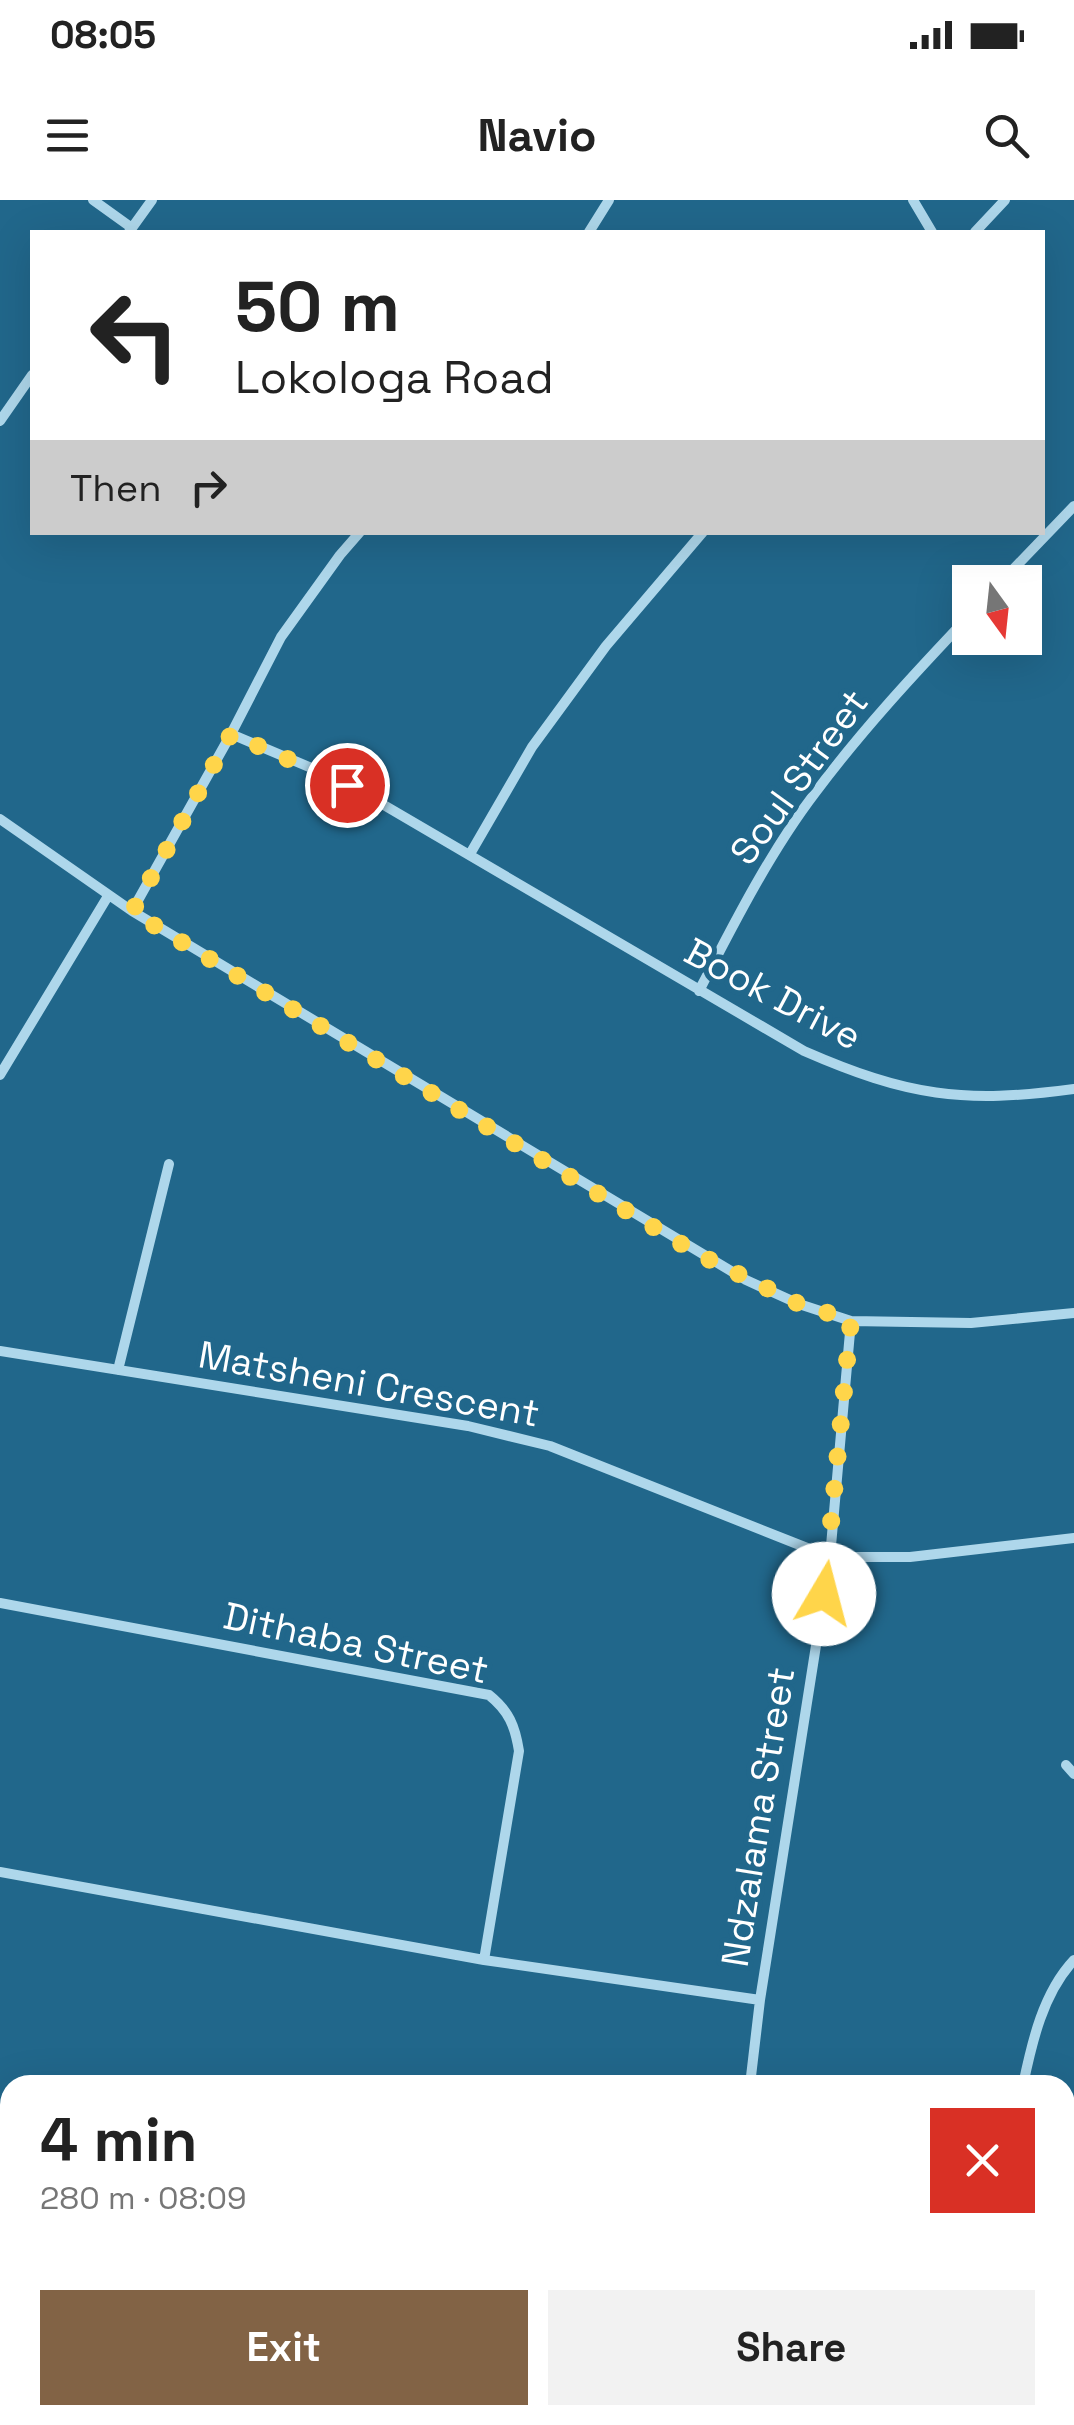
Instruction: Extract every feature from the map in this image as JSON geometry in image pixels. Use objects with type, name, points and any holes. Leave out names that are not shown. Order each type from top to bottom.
[{"type":"street","points":[[93,200],[130,230],[152,200]]},
{"type":"street","points":[[590,230],[609,200]]},
{"type":"street","points":[[913,200],[931,230]]},
{"type":"street","points":[[978,230],[1005,200]]},
{"type":"street","points":[[0,421],[30,378]]},
{"type":"street","points":[[1017,565],[1074,506]]},
{"type":"street","points":[[132,912],[281,637],[357,535]]},
{"type":"street","points":[[470,854],[532,747],[606,646],[700,535]]},
{"type":"street","name":"Soul Street","points":[[699,991],[812,797],[880,710],[952,635]]},
{"type":"street","name":"Book Drive","points":[[231,734],[328,775],[804,1051],[852,1072],[904,1089],[956,1097],[1024,1096],[1074,1089]]},
{"type":"street","points":[[0,818],[132,912],[698,1254],[799,1304],[851,1320],[972,1322],[1074,1313]]},
{"type":"street","points":[[0,1075],[108,896]]},
{"type":"street","points":[[118,1370],[168,1164]]},
{"type":"street","name":"Ndzalama Street","points":[[751,2075],[830,1556],[851,1320]]},
{"type":"street","name":"Matsheni Crescent","points":[[0,1352],[468,1426],[550,1446],[830,1556]]},
{"type":"street","points":[[830,1556],[910,1557],[1074,1538]]},
{"type":"street","name":"Dithaba Street","points":[[0,1602],[488,1696],[505,1708],[515,1726],[519,1751],[484,1960]]},
{"type":"street","points":[[0,1872],[484,1960],[760,2000]]},
{"type":"street","points":[[1025,2075],[1046,2004],[1074,1960]]},
{"type":"route","points":[[347,785],[231,734],[132,912],[698,1254],[799,1304],[851,1320],[824,1594]]}]
